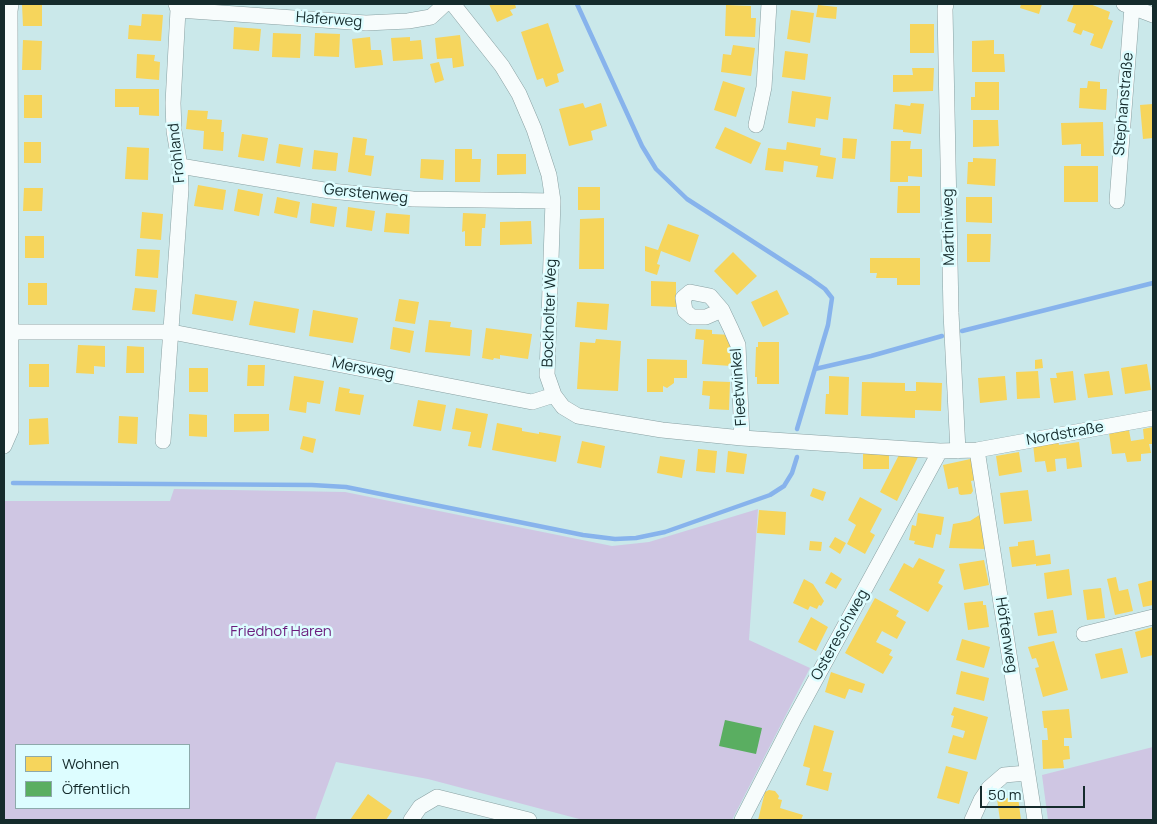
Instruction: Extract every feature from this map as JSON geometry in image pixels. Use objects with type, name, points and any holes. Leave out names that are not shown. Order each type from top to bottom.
[{"type":"street","points":[[4,446],[11,430],[11,4]]},
{"type":"street","name":"Haferweg","points":[[177,7],[366,23],[431,17],[445,4]]},
{"type":"street","name":"Bockholter Weg","points":[[453,4],[502,66],[519,94],[534,129],[549,175],[553,201],[547,375],[554,395],[563,408],[578,416],[662,430],[742,438],[940,451],[977,450]]},
{"type":"street","points":[[756,125],[764,87],[769,4]]},
{"type":"street","name":"Martiniweg","points":[[946,4],[951,313],[958,451]]},
{"type":"street","points":[[1127,5],[1153,15]]},
{"type":"street","name":"Stephanstraße","points":[[1117,201],[1127,5]]},
{"type":"street","name":"Frohland","points":[[172,332],[181,188],[180,166],[174,131],[173,103],[177,7]]},
{"type":"street","name":"Gerstenweg","points":[[180,166],[380,196],[413,199],[553,201]]},
{"type":"street","name":"Fleetwinkel","points":[[722,310],[738,345],[742,438]]},
{"type":"street","name":"Mersweg","points":[[10,332],[172,332],[532,402],[554,395]]},
{"type":"street","points":[[163,441],[172,332]]},
{"type":"street","name":"Nordstraße","points":[[977,450],[1153,418]]},
{"type":"street","name":"Höftenweg","points":[[977,450],[1035,820]]},
{"type":"street","name":"Ostereschweg","points":[[742,820],[794,719],[940,451]]},
{"type":"street","points":[[1084,634],[1153,617]]},
{"type":"street","points":[[972,820],[989,788],[1004,775],[1028,773]]},
{"type":"street","points":[[411,820],[420,807],[437,797],[529,820]]},
{"type":"green space","name":"Friedhof Haren","points":[[174,489],[345,492],[612,546],[649,542],[758,509],[749,640],[810,668],[732,820],[583,820],[428,779],[336,762],[315,820],[4,820],[4,501],[170,501]]},
{"type":"green space","points":[[1153,747],[1153,820],[1048,820],[1042,775]]},
{"type":"building: Wohnen","points":[[22,4],[42,4],[42,26],[23,26]]},
{"type":"building: Wohnen","points":[[489,4],[515,4],[516,8],[510,10],[513,15],[497,22]]},
{"type":"building: Wohnen","points":[[1021,4],[1042,4],[1039,14],[1020,8]]},
{"type":"building: Wohnen","points":[[1074,4],[1090,4],[1110,12],[1108,19],[1113,21],[1102,49],[1090,45],[1094,34],[1083,30],[1081,35],[1073,32],[1076,24],[1067,21]]},
{"type":"building: Wohnen","points":[[726,5],[751,6],[751,18],[756,18],[755,37],[725,36]]},
{"type":"building: Wohnen","points":[[818,5],[837,7],[836,19],[816,17]]},
{"type":"building: Wohnen","points":[[791,10],[814,13],[810,43],[787,39]]},
{"type":"building: Wohnen","points":[[142,14],[163,15],[161,41],[128,39],[129,25],[141,26]]},
{"type":"building: Wohnen","points":[[548,23],[564,71],[557,74],[559,82],[546,87],[543,78],[537,80],[521,32]]},
{"type":"building: Wohnen","points":[[910,24],[934,24],[934,53],[910,53]]},
{"type":"building: Wohnen","points":[[234,27],[261,29],[259,51],[233,49]]},
{"type":"building: Wohnen","points":[[273,33],[301,34],[300,58],[272,57]]},
{"type":"building: Wohnen","points":[[315,33],[340,34],[339,57],[314,56]]},
{"type":"building: Wohnen","points":[[460,35],[464,66],[453,68],[452,58],[437,59],[435,38]]},
{"type":"building: Wohnen","points":[[370,37],[371,50],[381,50],[383,65],[355,68],[352,39]]},
{"type":"building: Wohnen","points":[[410,37],[410,41],[421,40],[423,59],[393,61],[391,38]]},
{"type":"building: Wohnen","points":[[23,40],[42,41],[41,70],[22,70]]},
{"type":"building: Wohnen","points":[[994,40],[994,54],[1004,54],[1005,72],[972,72],[972,41]]},
{"type":"building: Wohnen","points":[[733,45],[755,48],[751,76],[721,72],[723,54],[731,55]]},
{"type":"building: Wohnen","points":[[785,51],[808,54],[805,80],[782,77]]},
{"type":"building: Wohnen","points":[[137,54],[155,55],[154,61],[160,62],[159,80],[136,78]]},
{"type":"building: Wohnen","points":[[439,62],[444,80],[435,83],[430,64]]},
{"type":"building: Wohnen","points":[[912,68],[934,68],[933,91],[893,92],[893,75],[913,75]]},
{"type":"building: Wohnen","points":[[723,81],[745,88],[736,117],[714,110]]},
{"type":"building: Wohnen","points":[[1088,81],[1100,82],[1100,89],[1107,89],[1106,110],[1079,108],[1080,88],[1087,88]]},
{"type":"building: Wohnen","points":[[975,82],[999,82],[999,110],[971,110],[971,97],[975,97]]},
{"type":"building: Wohnen","points":[[115,89],[159,89],[159,116],[139,115],[139,107],[115,107]]},
{"type":"building: Wohnen","points":[[792,91],[831,97],[828,120],[816,118],[815,127],[788,123]]},
{"type":"building: Wohnen","points":[[24,95],[42,95],[42,118],[24,118]]},
{"type":"building: Wohnen","points":[[583,103],[585,108],[601,103],[607,126],[591,131],[593,140],[569,146],[559,109]]},
{"type":"building: Wohnen","points":[[911,103],[924,104],[921,134],[893,129],[895,104],[910,106]]},
{"type":"building: Wohnen","points":[[1153,104],[1153,138],[1143,139],[1140,105]]},
{"type":"building: Wohnen","points":[[188,110],[208,111],[207,119],[222,120],[221,132],[224,132],[223,151],[203,149],[204,131],[186,129]]},
{"type":"building: Wohnen","points":[[973,120],[998,120],[999,146],[973,147]]},
{"type":"building: Wohnen","points":[[1103,122],[1104,156],[1081,156],[1081,144],[1062,145],[1061,123]]},
{"type":"building: Wohnen","points":[[725,127],[761,143],[751,164],[715,148]]},
{"type":"building: Wohnen","points":[[242,134],[268,138],[264,161],[238,157]]},
{"type":"building: Wohnen","points":[[353,137],[367,139],[365,155],[374,156],[371,176],[348,172]]},
{"type":"building: Wohnen","points":[[843,138],[857,139],[855,159],[842,158]]},
{"type":"building: Wohnen","points":[[891,141],[911,141],[910,149],[922,149],[922,177],[908,176],[908,182],[890,182]]},
{"type":"building: Wohnen","points":[[24,142],[41,142],[41,163],[24,163]]},
{"type":"building: Wohnen","points":[[787,142],[821,148],[820,155],[836,158],[833,179],[816,177],[818,166],[784,161],[783,172],[765,170],[768,148],[786,150]]},
{"type":"building: Wohnen","points":[[279,144],[303,148],[300,167],[276,163]]},
{"type":"building: Wohnen","points":[[127,147],[149,148],[148,180],[125,179]]},
{"type":"building: Wohnen","points":[[455,149],[472,149],[472,159],[481,159],[480,182],[455,182]]},
{"type":"building: Wohnen","points":[[314,150],[338,153],[336,171],[312,169]]},
{"type":"building: Wohnen","points":[[497,154],[526,154],[526,174],[497,175]]},
{"type":"building: Wohnen","points":[[973,158],[996,159],[995,186],[967,184],[968,162],[973,162]]},
{"type":"building: Wohnen","points":[[421,159],[444,160],[443,180],[420,178]]},
{"type":"building: Wohnen","points":[[1064,166],[1098,166],[1098,202],[1064,202]]},
{"type":"building: Wohnen","points":[[198,185],[226,190],[223,210],[194,206]]},
{"type":"building: Wohnen","points":[[898,186],[920,186],[920,213],[897,213]]},
{"type":"building: Wohnen","points":[[578,187],[600,187],[600,210],[578,210]]},
{"type":"building: Wohnen","points":[[24,188],[43,188],[42,211],[23,211]]},
{"type":"building: Wohnen","points":[[238,189],[263,194],[259,216],[234,211]]},
{"type":"building: Wohnen","points":[[277,197],[300,202],[297,218],[274,213]]},
{"type":"building: Wohnen","points":[[966,197],[992,197],[992,223],[966,222]]},
{"type":"building: Wohnen","points":[[312,203],[337,207],[334,227],[310,223]]},
{"type":"building: Wohnen","points":[[348,207],[375,211],[372,231],[346,227]]},
{"type":"building: Wohnen","points":[[142,212],[163,214],[161,240],[140,238]]},
{"type":"building: Wohnen","points":[[386,213],[410,215],[409,234],[384,232]]},
{"type":"building: Wohnen","points":[[463,213],[486,214],[485,228],[482,228],[481,246],[465,246],[465,231],[462,232]]},
{"type":"building: Wohnen","points":[[604,218],[604,269],[579,269],[580,219]]},
{"type":"building: Wohnen","points":[[531,221],[532,244],[500,245],[500,222]]},
{"type":"building: Wohnen","points":[[668,224],[699,235],[690,262],[661,251],[657,264],[660,265],[657,275],[645,271],[645,246],[658,250]]},
{"type":"building: Wohnen","points":[[967,234],[991,234],[990,262],[967,262]]},
{"type":"building: Wohnen","points":[[25,236],[44,236],[44,258],[25,258]]},
{"type":"building: Wohnen","points":[[137,249],[160,250],[158,278],[135,276]]},
{"type":"building: Wohnen","points":[[733,252],[757,276],[737,295],[714,271]]},
{"type":"building: Wohnen","points":[[870,258],[920,258],[920,285],[897,285],[897,278],[876,278],[877,273],[870,273]]},
{"type":"building: Wohnen","points":[[651,281],[676,282],[676,307],[651,306]]},
{"type":"building: Wohnen","points":[[28,283],[47,283],[47,305],[28,305]]},
{"type":"building: Wohnen","points":[[135,288],[157,290],[155,312],[132,310]]},
{"type":"building: Wohnen","points":[[777,290],[789,314],[763,327],[751,302]]},
{"type":"building: Wohnen","points":[[195,294],[237,301],[233,321],[192,314]]},
{"type":"building: Wohnen","points":[[399,299],[419,302],[415,324],[395,321]]},
{"type":"building: Wohnen","points":[[254,301],[299,309],[295,333],[249,325]]},
{"type":"building: Wohnen","points":[[577,302],[609,304],[607,330],[575,327]]},
{"type":"building: Wohnen","points":[[313,310],[358,318],[353,343],[309,336]]},
{"type":"building: Wohnen","points":[[429,320],[451,322],[450,327],[472,330],[470,356],[425,352]]},
{"type":"building: Wohnen","points":[[393,327],[414,331],[410,353],[390,349]]},
{"type":"building: Wohnen","points":[[486,328],[532,334],[528,359],[500,355],[500,359],[482,358]]},
{"type":"building: Wohnen","points":[[696,329],[712,330],[712,334],[733,335],[731,366],[702,364],[704,340],[695,339]]},
{"type":"building: Wohnen","points":[[596,339],[621,341],[618,391],[577,389],[580,342],[595,343]]},
{"type":"building: Wohnen","points":[[758,342],[779,342],[779,384],[757,384],[757,377],[755,377],[756,347],[758,347]]},
{"type":"building: Wohnen","points":[[78,345],[105,346],[105,367],[94,366],[94,374],[76,373]]},
{"type":"building: Wohnen","points":[[127,346],[144,347],[144,373],[126,373]]},
{"type":"building: Wohnen","points":[[647,359],[687,360],[687,378],[674,378],[674,383],[667,388],[663,386],[663,392],[647,392]]},
{"type":"building: Wohnen","points":[[1042,359],[1043,368],[1035,369],[1035,360]]},
{"type":"building: Wohnen","points":[[29,364],[49,364],[49,387],[29,387]]},
{"type":"building: Wohnen","points":[[1147,364],[1151,390],[1125,394],[1121,368]]},
{"type":"building: Wohnen","points":[[248,365],[265,365],[264,386],[247,386]]},
{"type":"building: Wohnen","points":[[189,368],[208,368],[208,392],[189,392]]},
{"type":"building: Wohnen","points":[[1038,371],[1040,398],[1017,399],[1016,372]]},
{"type":"building: Wohnen","points":[[1073,371],[1076,400],[1054,403],[1050,378],[1057,378],[1056,373]]},
{"type":"building: Wohnen","points":[[1109,371],[1113,395],[1088,398],[1084,374]]},
{"type":"building: Wohnen","points":[[294,376],[324,381],[320,404],[307,402],[306,413],[289,410]]},
{"type":"building: Wohnen","points":[[829,376],[849,377],[848,415],[825,414],[826,394],[829,394]]},
{"type":"building: Wohnen","points":[[1005,376],[1007,400],[980,403],[978,378]]},
{"type":"building: Wohnen","points":[[703,381],[730,382],[729,410],[709,409],[710,396],[702,395]]},
{"type":"building: Wohnen","points":[[862,382],[905,383],[905,391],[916,391],[916,382],[942,383],[941,411],[915,410],[915,418],[861,416]]},
{"type":"building: Wohnen","points":[[339,387],[350,389],[349,393],[364,395],[360,415],[335,411]]},
{"type":"building: Wohnen","points":[[418,400],[446,405],[441,431],[413,426]]},
{"type":"building: Wohnen","points":[[456,408],[488,414],[481,448],[468,446],[471,432],[452,429]]},
{"type":"building: Wohnen","points":[[189,414],[207,415],[207,437],[189,436]]},
{"type":"building: Wohnen","points":[[234,414],[269,414],[269,431],[234,432]]},
{"type":"building: Wohnen","points":[[119,416],[138,417],[137,444],[118,443]]},
{"type":"building: Wohnen","points":[[48,418],[49,444],[29,445],[29,419]]},
{"type":"building: Wohnen","points":[[497,423],[522,428],[522,431],[561,436],[556,462],[492,450]]},
{"type":"building: Wohnen","points":[[1153,427],[1153,444],[1149,444],[1151,453],[1141,454],[1141,461],[1127,462],[1125,453],[1112,454],[1109,433],[1129,430],[1131,441],[1144,439],[1143,429]]},
{"type":"building: Wohnen","points":[[303,436],[316,439],[313,453],[300,449]]},
{"type":"building: Wohnen","points":[[582,441],[605,446],[601,468],[577,463]]},
{"type":"building: Wohnen","points":[[1058,441],[1059,445],[1079,442],[1082,467],[1067,469],[1066,458],[1055,459],[1056,471],[1047,472],[1045,461],[1035,462],[1033,444]]},
{"type":"building: Wohnen","points":[[698,449],[717,451],[715,473],[696,471]]},
{"type":"building: Wohnen","points":[[902,449],[918,457],[897,501],[880,492]]},
{"type":"building: Wohnen","points":[[863,450],[889,450],[889,469],[863,469]]},
{"type":"building: Wohnen","points":[[728,451],[747,454],[744,474],[726,472]]},
{"type":"building: Wohnen","points":[[1019,452],[1022,472],[999,476],[996,456]]},
{"type":"building: Wohnen","points":[[660,456],[685,460],[682,478],[657,473]]},
{"type":"building: Wohnen","points":[[975,458],[980,479],[971,481],[973,491],[971,494],[959,494],[958,487],[948,489],[943,465]]},
{"type":"building: Wohnen","points":[[813,488],[826,492],[823,501],[810,496]]},
{"type":"building: Wohnen","points":[[1028,490],[1032,521],[1004,524],[1000,493]]},
{"type":"building: Wohnen","points":[[860,497],[882,509],[870,532],[875,535],[865,554],[847,544],[856,525],[848,520]]},
{"type":"building: Wohnen","points":[[759,510],[786,512],[785,535],[757,533]]},
{"type":"building: Wohnen","points":[[918,513],[944,517],[941,535],[936,534],[933,548],[914,544],[915,541],[909,540],[912,525],[916,526]]},
{"type":"building: Wohnen","points":[[981,514],[987,549],[949,548],[953,524],[970,521]]},
{"type":"building: Wohnen","points":[[835,537],[846,543],[840,554],[829,547]]},
{"type":"building: Wohnen","points":[[1034,540],[1036,556],[1050,554],[1051,564],[1012,567],[1009,547],[1018,546],[1018,542]]},
{"type":"building: Wohnen","points":[[810,541],[822,542],[821,551],[809,550]]},
{"type":"building: Wohnen","points":[[919,558],[945,570],[938,583],[943,586],[928,612],[889,590],[904,563],[913,568]]},
{"type":"building: Wohnen","points":[[984,560],[989,585],[964,590],[959,564]]},
{"type":"building: Wohnen","points":[[1069,569],[1072,595],[1047,599],[1044,573]]},
{"type":"building: Wohnen","points":[[831,572],[842,579],[836,589],[825,583]]},
{"type":"building: Wohnen","points":[[1116,577],[1119,591],[1128,589],[1133,611],[1115,615],[1107,579]]},
{"type":"building: Wohnen","points":[[804,579],[813,584],[824,601],[817,609],[810,606],[808,610],[793,603]]},
{"type":"building: Wohnen","points":[[1153,580],[1153,605],[1143,607],[1138,584]]},
{"type":"building: Wohnen","points":[[1101,588],[1105,618],[1087,620],[1083,590]]},
{"type":"building: Wohnen","points":[[875,598],[899,611],[896,616],[906,622],[897,639],[882,631],[876,642],[892,650],[889,655],[893,657],[883,674],[845,653]]},
{"type":"building: Wohnen","points":[[983,601],[983,605],[986,605],[989,627],[968,630],[964,603]]},
{"type":"building: Wohnen","points":[[1053,610],[1057,633],[1038,636],[1034,613]]},
{"type":"building: Wohnen","points":[[811,617],[828,627],[816,651],[798,642]]},
{"type":"building: Wohnen","points":[[1153,627],[1153,655],[1141,658],[1135,632]]},
{"type":"building: Wohnen","points":[[962,639],[990,647],[984,668],[956,660]]},
{"type":"building: Wohnen","points":[[1054,641],[1068,690],[1043,697],[1035,668],[1039,667],[1036,658],[1032,659],[1028,647]]},
{"type":"building: Wohnen","points":[[1122,648],[1128,673],[1101,679],[1095,654]]},
{"type":"building: Wohnen","points":[[961,671],[989,678],[984,701],[956,694]]},
{"type":"building: Wohnen","points":[[831,672],[865,684],[862,693],[849,689],[845,699],[825,692]]},
{"type":"building: Wohnen","points":[[954,707],[988,717],[976,760],[948,753],[953,735],[963,738],[965,731],[951,727],[954,716],[951,715]]},
{"type":"building: Wohnen","points":[[1069,709],[1072,738],[1064,738],[1064,746],[1069,746],[1070,759],[1063,760],[1064,768],[1043,769],[1042,740],[1048,740],[1042,711]]},
{"type":"building: Wohnen","points":[[814,725],[834,731],[823,771],[832,773],[828,791],[806,785],[810,768],[803,766]]},
{"type":"building: Wohnen","points":[[946,766],[968,772],[959,804],[937,798]]},
{"type":"building: Wohnen","points":[[769,790],[775,791],[779,796],[778,799],[782,800],[780,808],[803,815],[801,820],[758,820],[765,792]]},
{"type":"building: Wohnen","points":[[368,794],[392,811],[386,820],[350,820]]},
{"type":"building: Wohnen","points":[[1018,797],[1021,820],[1000,820],[997,799]]},
{"type":"building: Öffentlich","points":[[725,720],[762,728],[756,754],[719,746]]},
{"type":"waterway","points":[[577,4],[642,146],[656,169],[687,199],[811,279],[825,289],[832,298],[828,325],[797,429]]},
{"type":"waterway","points":[[962,331],[1153,283]]},
{"type":"waterway","points":[[815,369],[871,356],[942,336]]},
{"type":"waterway","points":[[13,483],[312,485],[346,487],[583,535],[615,539],[636,538],[665,532],[770,495],[784,486],[792,473],[797,457]]}]
